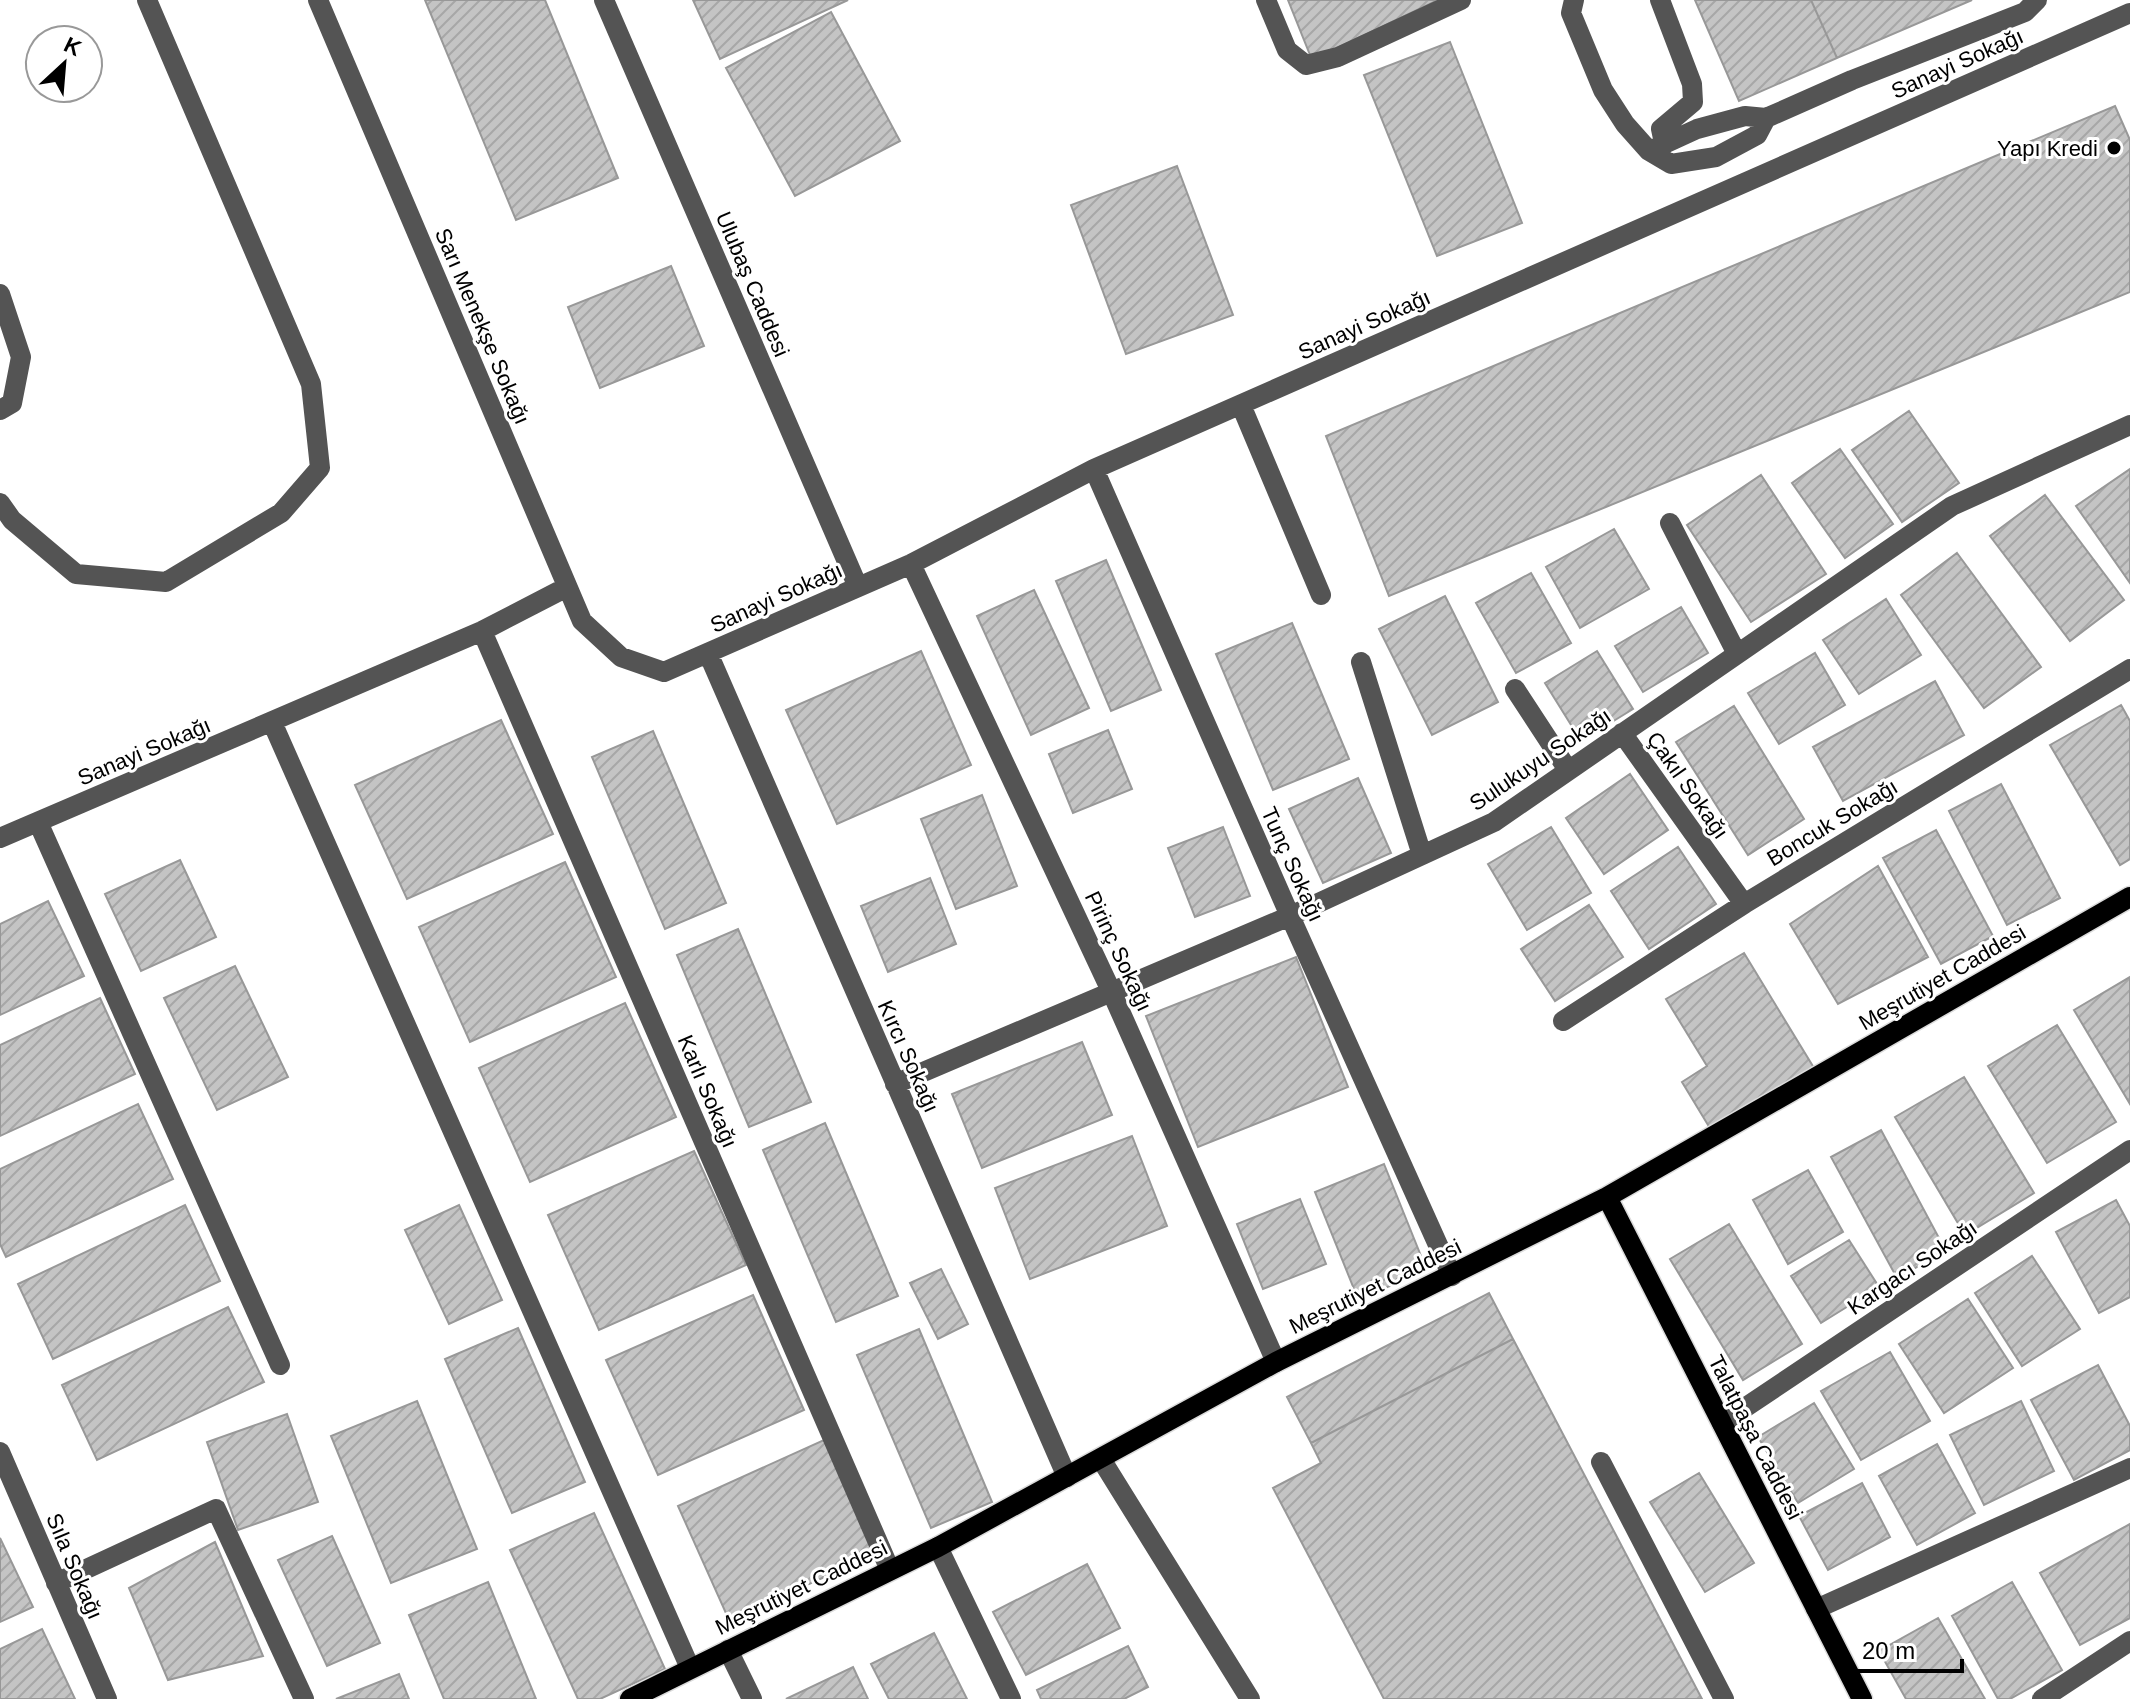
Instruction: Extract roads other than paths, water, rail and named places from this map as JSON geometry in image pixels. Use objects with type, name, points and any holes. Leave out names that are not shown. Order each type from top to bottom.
[{"type":"main road","name":"Meşrutiyet Caddesi","points":[[630,1699],[938,1547],[1276,1362],[1607,1197],[2130,897]]},
{"type":"main road","name":"Talatpaşa Caddesi","points":[[1607,1197],[1862,1699]]},
{"type":"street","points":[[0,503],[12,520],[76,574],[166,582],[281,513],[320,468],[311,384],[147,0]]},
{"type":"street","name":"Sarı Menekşe Sokağı","points":[[318,0],[582,621],[621,657]]},
{"type":"street","name":"Ulubaş Caddesi","points":[[604,0],[858,587]]},
{"type":"street","points":[[1266,0],[1287,50],[1306,65],[1338,57],[1461,0]]},
{"type":"street","points":[[1574,0],[1571,13],[1603,90],[1625,124],[1657,147],[1671,164],[1716,157],[1757,135],[1766,118]]},
{"type":"street","points":[[1657,147],[1661,129],[1693,102],[1692,84],[1660,0]]},
{"type":"street","points":[[1657,147],[1697,129],[1745,116],[1766,118],[1852,80],[2025,12],[2037,0]]},
{"type":"street","name":"Sanayi Sokağı","points":[[621,657],[664,672],[911,564],[1094,469],[2130,13]]},
{"type":"street","points":[[0,294],[21,357],[12,403],[0,410]]},
{"type":"street","points":[[1241,405],[1321,595]]},
{"type":"street","name":"Sulukuyu Sokağı","points":[[895,1084],[1290,916],[1494,822],[1952,506],[2130,425]]},
{"type":"street","name":"Tunç Sokağı","points":[[1094,469],[1452,1276]]},
{"type":"street","points":[[1670,523],[1737,654]]},
{"type":"street","name":"Pirinç Sokağı","points":[[911,564],[1112,993],[1276,1362]]},
{"type":"street","name":"Sanayi Sokağı","points":[[0,838],[482,631],[567,587]]},
{"type":"street","name":"Karlı Sokağı","points":[[482,631],[890,1570]]},
{"type":"street","name":"Kırcı Sokağı","points":[[708,653],[1067,1477]]},
{"type":"street","points":[[1361,662],[1422,855]]},
{"type":"street","name":"Boncuk Sokağı","points":[[1563,1021],[1744,904],[2130,669]]},
{"type":"street","points":[[1515,689],[1568,770]]},
{"type":"street","points":[[272,722],[690,1668]]},
{"type":"street","name":"Çakıl Sokağı","points":[[1622,733],[1744,904]]},
{"type":"street","points":[[38,822],[280,1365]]},
{"type":"street","name":"Kargacı Sokağı","points":[[1722,1423],[2130,1150]]},
{"type":"street","name":"Sıla Sokağı","points":[[0,1452],[107,1699]]},
{"type":"street","points":[[1101,1459],[1250,1699]]},
{"type":"street","points":[[1601,1462],[1724,1699]]},
{"type":"street","points":[[1816,1609],[2130,1468]]},
{"type":"street","points":[[56,1583],[216,1509],[304,1699]]},
{"type":"street","points":[[938,1547],[1011,1699]]},
{"type":"street","points":[[2042,1699],[2130,1641]]},
{"type":"street","points":[[728,1650],[752,1699]]},
{"type":"place","name":"Yapı Kredi","points":[[2114,148]]}]
